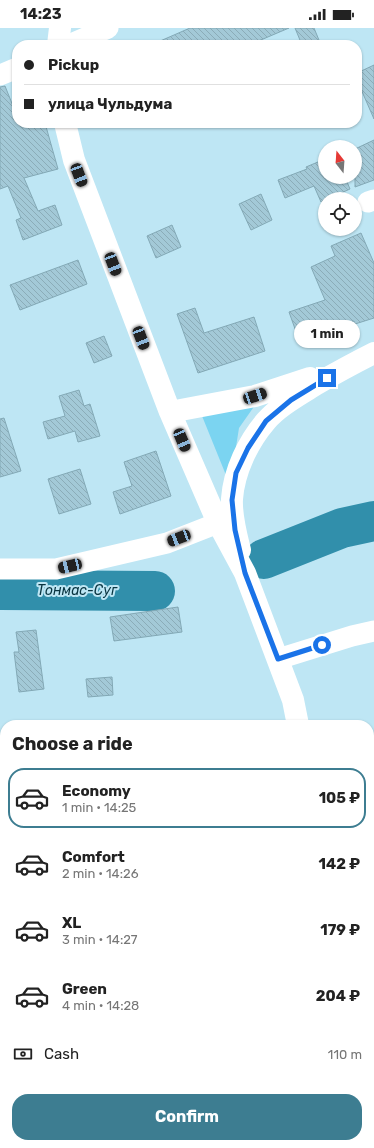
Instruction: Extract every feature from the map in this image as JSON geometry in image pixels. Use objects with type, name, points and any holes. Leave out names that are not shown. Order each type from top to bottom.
[{"type":"main road","points":[[59,40],[60,28]]},
{"type":"main road","points":[[66,128],[74,160],[170,412],[218,523],[245,573],[278,659],[292,700],[297,720]]},
{"type":"main road","points":[[245,573],[235,530],[232,500],[236,473],[248,448],[266,421],[291,400],[351,364],[374,353]]},
{"type":"main road","points":[[170,412],[255,396],[351,364]]},
{"type":"main road","points":[[292,700],[305,720]]},
{"type":"street","points":[[81,40],[108,28]]},
{"type":"street","points":[[0,75],[12,70]]},
{"type":"street","points":[[0,569],[56,569],[167,543],[218,523]]},
{"type":"street","points":[[278,659],[352,636],[374,631]]},
{"type":"green space","points":[[267,388],[239,428],[230,485],[200,411]]},
{"type":"building","points":[[190,28],[289,28],[261,40],[162,40]]},
{"type":"building","points":[[295,28],[314,28],[319,40],[300,40]]},
{"type":"building","points":[[374,65],[374,119],[362,91],[362,71]]},
{"type":"building","points":[[5,86],[12,104],[12,128],[46,128],[58,169],[24,178],[38,211],[55,205],[62,225],[23,240],[16,220],[21,218],[8,186],[0,189],[0,87]]},
{"type":"building","points":[[374,140],[374,180],[355,187],[355,184],[362,184],[362,146]]},
{"type":"building","points":[[318,162],[318,184],[348,184],[350,189],[343,192],[318,192],[318,195],[314,186],[285,198],[278,180],[307,169],[306,167]]},
{"type":"building","points":[[261,194],[272,220],[251,230],[239,204]]},
{"type":"building","points":[[172,225],[181,247],[156,258],[147,236]]},
{"type":"building","points":[[362,235],[374,263],[374,318],[355,324],[354,321],[299,340],[289,312],[325,300],[311,267],[335,256],[331,246],[354,236]]},
{"type":"building","points":[[78,260],[87,284],[20,310],[10,285]]},
{"type":"building","points":[[195,308],[204,333],[254,317],[265,351],[198,373],[177,314]]},
{"type":"building","points":[[104,336],[112,356],[94,363],[86,343]]},
{"type":"building","points":[[79,390],[84,406],[90,404],[100,436],[78,442],[75,431],[48,439],[43,422],[65,416],[59,396]]},
{"type":"building","points":[[4,418],[21,471],[0,477],[0,419]]},
{"type":"building","points":[[156,451],[171,496],[120,514],[113,492],[132,486],[124,462]]},
{"type":"building","points":[[80,469],[91,504],[59,514],[48,479]]},
{"type":"building","points":[[178,607],[182,632],[114,641],[110,617]]},
{"type":"building","points":[[36,630],[44,689],[19,692],[14,652],[19,652],[16,632]]},
{"type":"building","points":[[112,677],[113,695],[88,697],[86,679]]},
{"type":"waterway","name":"Тонмас-Суг","points":[[264,559],[342,528],[374,521]]},
{"type":"waterway","name":"Тонмас-Суг","points":[[0,590],[155,591]]},
{"type":"route","points":[[322,645],[278,659],[245,573],[235,530],[232,500],[236,473],[248,448],[266,421],[291,400],[327,378]]}]
